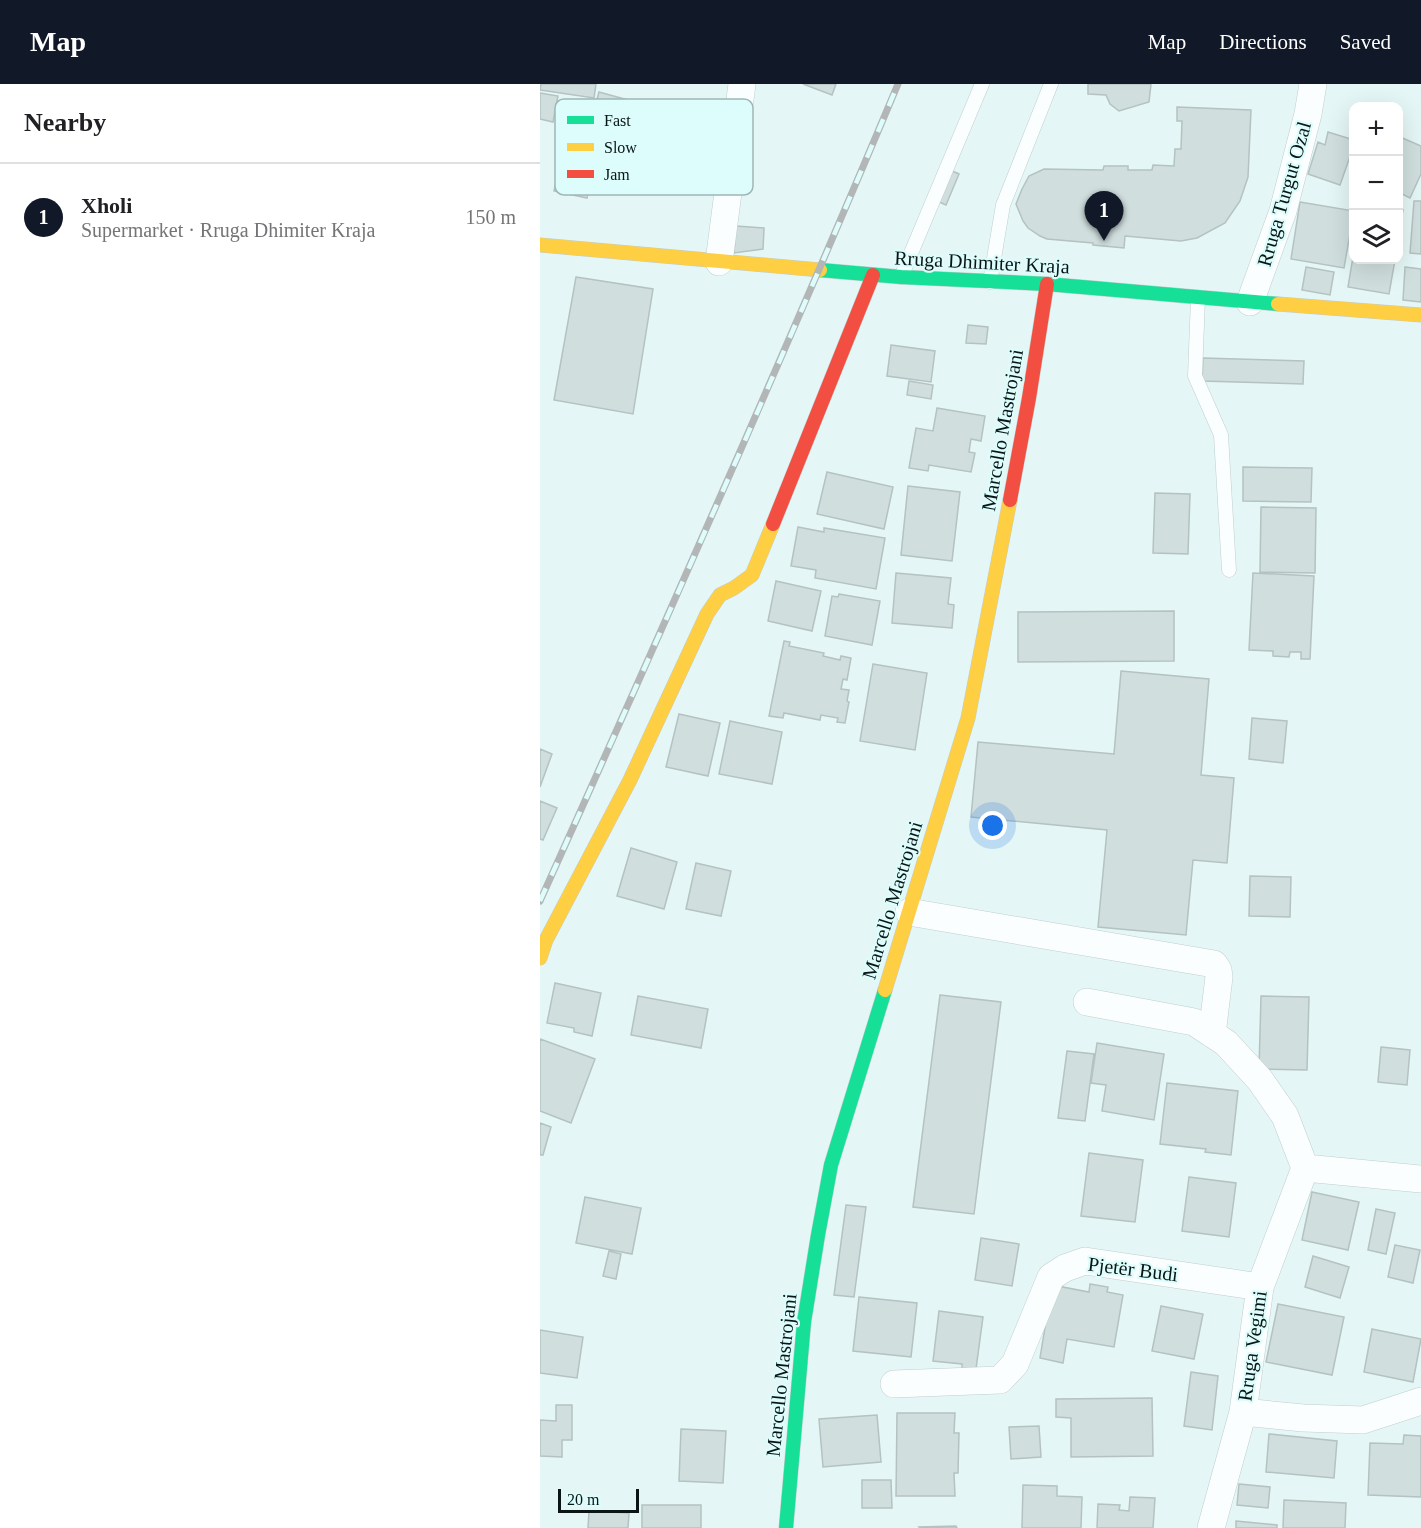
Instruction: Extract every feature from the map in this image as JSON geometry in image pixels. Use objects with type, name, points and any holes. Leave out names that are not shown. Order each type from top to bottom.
[{"type":"street","points":[[740,99],[742,84]]},
{"type":"street","name":"Rruga Turgut Ozal","points":[[1250,302],[1283,211],[1308,114],[1313,84]]},
{"type":"street","points":[[719,262],[728,195]]},
{"type":"street","name":"Rruga Dhimiter Kraja","points":[[540,245],[873,275],[1047,284],[1421,315]]},
{"type":"street","points":[[542,945],[612,817],[707,614],[720,595],[734,588],[752,574],[873,275]]},
{"type":"street","name":"Marcello Mastrojani","points":[[786,1528],[804,1322],[831,1165],[968,718],[1029,398],[1047,284]]},
{"type":"street","points":[[909,912],[1214,964],[1219,977],[1212,1034]]},
{"type":"street","points":[[1087,1002],[1194,1022],[1226,1043],[1260,1080],[1286,1116],[1305,1168],[1421,1179]]},
{"type":"street","name":"Rruga Vegimi","points":[[1211,1528],[1243,1412],[1260,1287],[1305,1168]]},
{"type":"street","name":"Pjetër Budi","points":[[894,1384],[1000,1380],[1014,1364],[1051,1277],[1065,1268],[1085,1261],[1260,1287]]},
{"type":"street","points":[[1243,1412],[1303,1418],[1363,1420],[1421,1401]]},
{"type":"lane","points":[[901,277],[982,84]]},
{"type":"lane","points":[[990,282],[1004,205],[1051,84]]},
{"type":"lane","points":[[1198,298],[1196,376],[1221,435],[1229,570]]},
{"type":"building","points":[[541,84],[596,84],[594,98],[540,90]]},
{"type":"building","points":[[803,84],[836,84],[832,95]]},
{"type":"building","points":[[1088,84],[1151,84],[1149,102],[1119,111],[1110,104],[1106,95],[1088,94]]},
{"type":"building","points":[[599,92],[625,99],[597,99]]},
{"type":"building","points":[[540,93],[558,96],[555,99],[553,122],[540,119]]},
{"type":"building","points":[[1177,107],[1251,110],[1248,177],[1240,201],[1225,223],[1197,238],[1181,241],[1125,236],[1124,248],[1047,239],[1028,228],[1016,204],[1029,176],[1044,169],[1103,170],[1104,166],[1128,166],[1128,170],[1152,170],[1153,165],[1174,166],[1175,149],[1181,149],[1182,121],[1177,121]]},
{"type":"building","points":[[1328,132],[1349,138],[1349,159],[1340,185],[1308,174],[1318,142],[1325,145]]},
{"type":"building","points":[[1403,138],[1421,146],[1421,174],[1410,198],[1403,194]]},
{"type":"building","points":[[950,170],[959,174],[946,205],[937,201]]},
{"type":"building","points":[[1414,201],[1421,201],[1421,254],[1410,253]]},
{"type":"building","points":[[1300,202],[1349,210],[1349,240],[1344,268],[1291,259]]},
{"type":"building","points":[[736,226],[764,228],[763,249],[734,253]]},
{"type":"building","points":[[1352,264],[1394,264],[1389,294],[1348,287]]},
{"type":"building","points":[[1306,267],[1334,272],[1330,295],[1302,290]]},
{"type":"building","points":[[1405,267],[1421,269],[1421,302],[1403,300]]},
{"type":"building","points":[[576,277],[653,289],[633,414],[554,400]]},
{"type":"building","points":[[968,325],[988,327],[986,344],[966,343]]},
{"type":"building","points":[[891,345],[935,351],[931,382],[887,376]]},
{"type":"building","points":[[1203,358],[1304,361],[1303,384],[1202,381]]},
{"type":"building","points":[[909,381],[933,385],[931,399],[907,395]]},
{"type":"building","points":[[937,408],[985,416],[981,441],[971,439],[969,452],[975,453],[971,472],[929,465],[928,471],[909,468],[916,428],[933,431]]},
{"type":"building","points":[[1243,467],[1312,468],[1311,502],[1243,501]]},
{"type":"building","points":[[827,472],[893,487],[884,529],[817,514]]},
{"type":"building","points":[[908,486],[960,492],[952,561],[901,555]]},
{"type":"building","points":[[1155,493],[1190,494],[1188,554],[1153,553]]},
{"type":"building","points":[[1261,507],[1316,508],[1315,573],[1260,572]]},
{"type":"building","points":[[798,527],[824,532],[824,528],[885,538],[876,589],[815,578],[816,570],[791,566]]},
{"type":"building","points":[[896,573],[951,578],[948,604],[954,605],[952,628],[892,623]]},
{"type":"building","points":[[1253,573],[1314,576],[1310,659],[1301,659],[1301,652],[1290,652],[1289,657],[1273,656],[1273,651],[1249,650]]},
{"type":"building","points":[[776,581],[821,591],[812,631],[768,621]]},
{"type":"building","points":[[839,594],[880,601],[872,645],[825,636],[832,596],[838,597]]},
{"type":"building","points":[[1174,611],[1174,661],[1018,662],[1018,612]]},
{"type":"building","points":[[784,641],[790,642],[789,646],[824,653],[823,656],[840,660],[841,656],[851,658],[847,680],[843,679],[841,689],[849,690],[845,723],[837,722],[838,718],[821,715],[820,720],[784,713],[783,718],[769,716]]},
{"type":"building","points":[[873,664],[927,673],[915,750],[860,741]]},
{"type":"building","points":[[1121,671],[1209,679],[1201,775],[1234,778],[1227,863],[1193,860],[1186,935],[1098,927],[1107,830],[971,817],[978,742],[1114,754]]},
{"type":"building","points":[[679,714],[720,723],[708,776],[666,767]]},
{"type":"building","points":[[1252,718],[1287,721],[1283,763],[1249,759]]},
{"type":"building","points":[[730,721],[782,732],[772,784],[719,774]]},
{"type":"building","points":[[540,749],[552,754],[540,787]]},
{"type":"building","points":[[540,801],[557,808],[543,840],[540,839]]},
{"type":"building","points":[[631,848],[677,862],[664,909],[617,896]]},
{"type":"building","points":[[696,863],[731,871],[721,916],[686,909]]},
{"type":"building","points":[[1250,876],[1291,877],[1290,917],[1249,916]]},
{"type":"building","points":[[555,983],[601,993],[592,1036],[574,1032],[574,1028],[547,1023]]},
{"type":"building","points":[[940,995],[1001,1002],[974,1214],[913,1207]]},
{"type":"building","points":[[638,996],[708,1009],[701,1048],[631,1035]]},
{"type":"building","points":[[1261,996],[1309,997],[1307,1070],[1259,1069]]},
{"type":"building","points":[[540,1039],[595,1059],[571,1123],[540,1111]]},
{"type":"building","points":[[1097,1043],[1164,1054],[1154,1120],[1102,1111],[1106,1085],[1091,1083]]},
{"type":"building","points":[[1381,1047],[1410,1050],[1407,1085],[1378,1082]]},
{"type":"building","points":[[1067,1051],[1094,1054],[1085,1121],[1058,1118]]},
{"type":"building","points":[[1167,1083],[1238,1091],[1231,1155],[1205,1152],[1206,1149],[1160,1144]]},
{"type":"building","points":[[540,1123],[551,1127],[543,1155],[540,1155]]},
{"type":"building","points":[[1089,1153],[1143,1160],[1135,1222],[1081,1216]]},
{"type":"building","points":[[1189,1177],[1236,1183],[1229,1237],[1182,1231]]},
{"type":"building","points":[[1312,1192],[1359,1202],[1348,1250],[1302,1240]]},
{"type":"building","points":[[585,1197],[641,1208],[632,1254],[576,1243]]},
{"type":"building","points":[[846,1205],[866,1207],[854,1297],[834,1295]]},
{"type":"building","points":[[1376,1209],[1395,1213],[1386,1254],[1368,1250]]},
{"type":"building","points":[[981,1238],[1019,1244],[1012,1286],[975,1280]]},
{"type":"building","points":[[1395,1245],[1420,1250],[1413,1283],[1388,1277]]},
{"type":"building","points":[[609,1251],[621,1254],[616,1279],[603,1276]]},
{"type":"building","points":[[1313,1256],[1349,1267],[1340,1298],[1305,1287]]},
{"type":"building","points":[[1090,1284],[1108,1287],[1107,1292],[1123,1295],[1114,1347],[1067,1339],[1063,1363],[1040,1358],[1052,1285],[1089,1292]]},
{"type":"building","points":[[859,1297],[917,1303],[911,1357],[853,1351]]},
{"type":"building","points":[[1278,1304],[1344,1317],[1332,1375],[1266,1362]]},
{"type":"building","points":[[1161,1306],[1203,1314],[1194,1359],[1152,1351]]},
{"type":"building","points":[[939,1311],[983,1317],[976,1369],[962,1368],[962,1364],[933,1361]]},
{"type":"building","points":[[1372,1329],[1421,1339],[1413,1382],[1364,1372]]},
{"type":"building","points":[[540,1330],[583,1337],[577,1378],[540,1373]]},
{"type":"building","points":[[1191,1372],[1218,1376],[1212,1430],[1184,1426]]},
{"type":"building","points":[[1152,1398],[1153,1456],[1071,1457],[1071,1418],[1056,1417],[1056,1399]]},
{"type":"building","points":[[556,1405],[572,1405],[572,1440],[562,1440],[562,1457],[540,1456],[540,1420],[556,1421]]},
{"type":"building","points":[[897,1413],[955,1413],[954,1433],[959,1433],[958,1473],[954,1473],[955,1496],[896,1496]]},
{"type":"building","points":[[877,1415],[881,1462],[823,1467],[819,1419]]},
{"type":"building","points":[[1039,1426],[1041,1457],[1011,1459],[1009,1427]]},
{"type":"building","points":[[681,1429],[726,1431],[723,1483],[679,1481]]},
{"type":"building","points":[[1269,1434],[1337,1441],[1334,1478],[1266,1472]]},
{"type":"building","points":[[1404,1435],[1421,1436],[1421,1497],[1368,1495],[1370,1443],[1403,1444]]},
{"type":"building","points":[[862,1480],[891,1480],[892,1508],[862,1508]]},
{"type":"building","points":[[1239,1484],[1270,1487],[1268,1508],[1237,1505]]},
{"type":"building","points":[[1023,1485],[1057,1486],[1057,1496],[1082,1497],[1081,1528],[1022,1528]]},
{"type":"building","points":[[1130,1497],[1155,1498],[1153,1528],[1097,1528],[1098,1504],[1120,1505],[1119,1510],[1129,1511]]},
{"type":"building","points":[[1284,1500],[1346,1503],[1345,1528],[1283,1528]]},
{"type":"building","points":[[642,1505],[701,1505],[701,1528],[642,1528]]},
{"type":"building","points":[[589,1511],[629,1513],[628,1528],[588,1528]]},
{"type":"building","points":[[1236,1521],[1277,1525],[1277,1528],[1236,1528]]},
{"type":"building","points":[[956,1526],[957,1528],[919,1527]]},
{"type":"railway","points":[[540,901],[722,494],[898,84]]},
{"type":"traffic: fast","points":[[820,270],[901,277],[1047,284],[1278,304]]},
{"type":"traffic: fast","points":[[786,1528],[804,1322],[818,1235],[831,1165],[885,990]]},
{"type":"traffic: slow","points":[[540,245],[820,270]]},
{"type":"traffic: slow","points":[[1278,304],[1421,315]]},
{"type":"traffic: slow","points":[[885,990],[968,718],[1010,500]]},
{"type":"traffic: slow","points":[[540,958],[546,940],[630,780],[707,614],[720,595],[752,575],[773,524]]},
{"type":"traffic: jam","points":[[773,524],[873,275]]},
{"type":"traffic: jam","points":[[1010,500],[1047,284]]},
{"type":"place","name":"Xholi","points":[[1104,241]]}]
